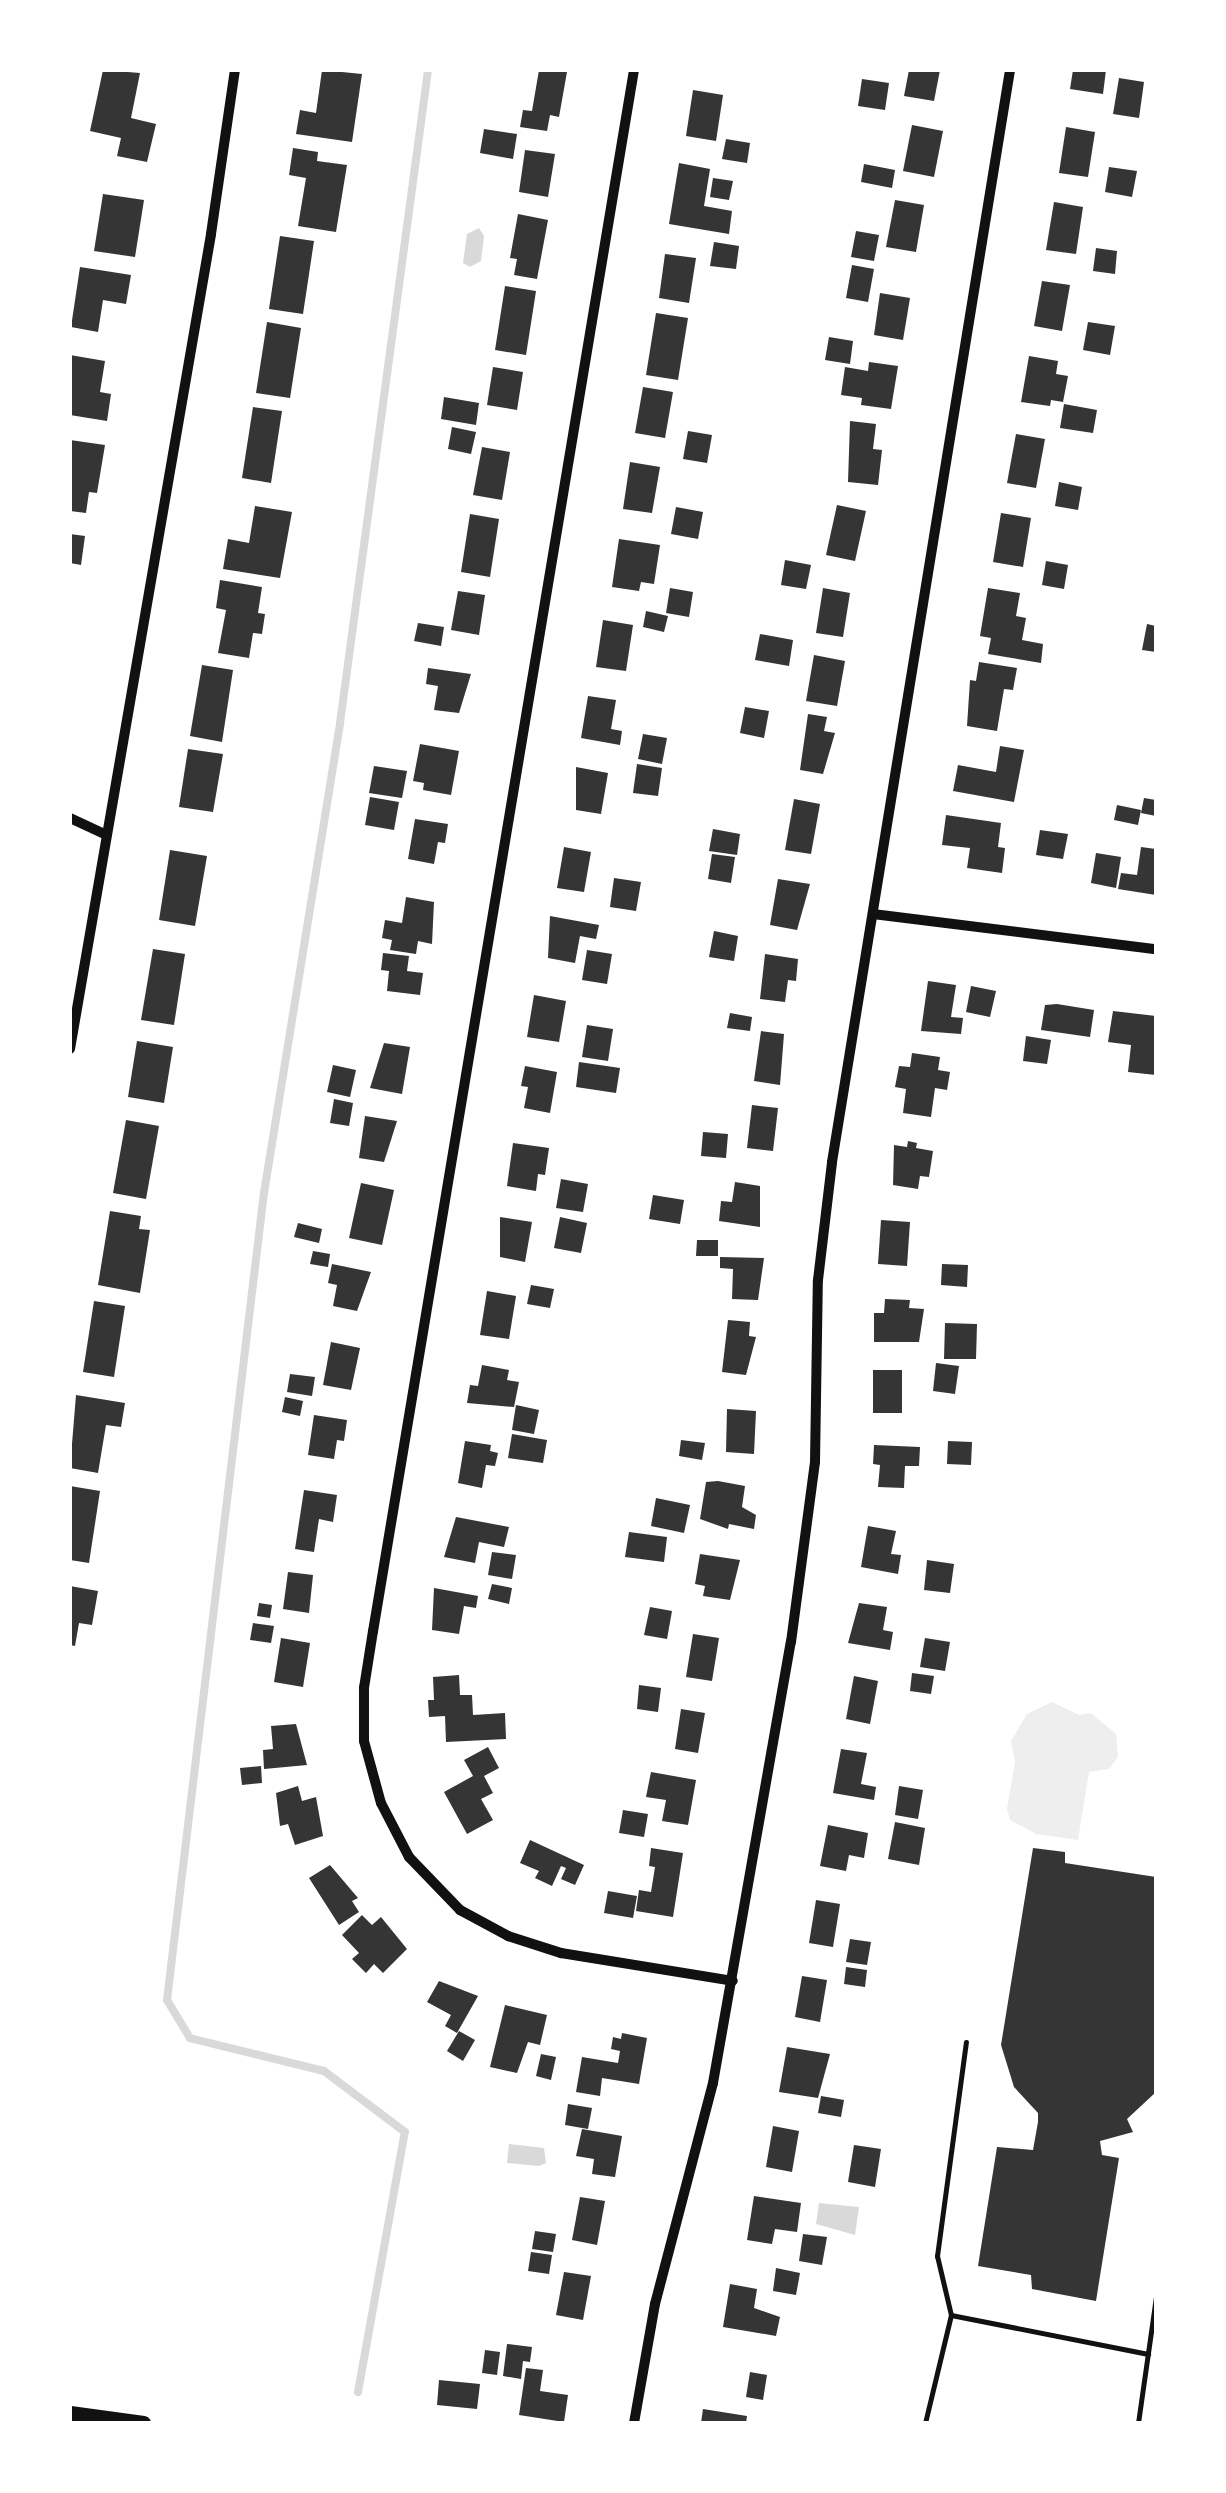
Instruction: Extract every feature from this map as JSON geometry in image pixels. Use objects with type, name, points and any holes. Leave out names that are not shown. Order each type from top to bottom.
[{"type":"main road","points":[[70,2413],[143,2423]]},
{"type":"street","points":[[70,1049],[211,234],[234,70]]},
{"type":"street","points":[[634,70],[373,1631],[364,1688],[364,1742],[380,1803],[409,1857],[460,1910],[508,1936],[562,1954],[733,1980]]},
{"type":"street","points":[[634,2423],[655,2304],[713,2084],[804,1546],[816,1431],[822,1237],[1010,70]]},
{"type":"street","points":[[70,818],[106,834]]},
{"type":"street","points":[[873,914],[1156,949]]},
{"type":"lane","points":[[925,2423],[951,2315],[937,2256],[966,2042]]},
{"type":"lane","points":[[1138,2423],[1156,2296]]},
{"type":"lane","points":[[951,2315],[1148,2354]]},
{"type":"shaded area","points":[[479,228],[484,236],[481,261],[470,267],[463,263],[467,234]]},
{"type":"shaded area","points":[[1052,1702],[1079,1715],[1091,1713],[1116,1734],[1118,1757],[1109,1769],[1089,1772],[1078,1840],[1036,1834],[1010,1820],[1007,1809],[1015,1762],[1011,1741],[1027,1714]]},
{"type":"shaded area","points":[[509,2144],[544,2148],[546,2163],[507,2163]]},
{"type":"shaded area","points":[[819,2203],[859,2207],[855,2235],[816,2224]]},
{"type":"building","points":[[103,70],[140,73],[131,118],[156,124],[147,162],[117,156],[121,138],[90,131]]},
{"type":"building","points":[[322,70],[362,74],[352,142],[296,134],[300,110],[316,113]]},
{"type":"building","points":[[539,70],[567,72],[559,117],[550,115],[547,131],[520,127],[523,110],[532,111]]},
{"type":"building","points":[[909,70],[940,70],[934,101],[904,96]]},
{"type":"building","points":[[1073,70],[1106,70],[1103,94],[1070,89]]},
{"type":"building","points":[[1119,78],[1144,82],[1139,118],[1113,114]]},
{"type":"building","points":[[862,79],[889,83],[885,110],[858,106]]},
{"type":"building","points":[[693,90],[723,95],[716,141],[686,136]]},
{"type":"building","points":[[912,125],[943,131],[934,177],[903,171]]},
{"type":"building","points":[[1066,127],[1095,132],[1088,177],[1059,173]]},
{"type":"building","points":[[484,129],[517,134],[513,159],[480,153]]},
{"type":"building","points":[[726,139],[750,143],[747,163],[722,159]]},
{"type":"building","points":[[293,148],[318,152],[317,161],[347,165],[336,232],[298,226],[306,178],[289,175]]},
{"type":"building","points":[[525,150],[555,154],[548,197],[519,192]]},
{"type":"building","points":[[679,163],[710,169],[704,206],[732,211],[729,234],[669,224]]},
{"type":"building","points":[[864,164],[895,170],[892,188],[861,182]]},
{"type":"building","points":[[1109,167],[1137,171],[1132,197],[1105,192]]},
{"type":"building","points":[[713,178],[733,181],[729,200],[710,197]]},
{"type":"building","points":[[103,194],[144,200],[135,257],[94,251]]},
{"type":"building","points":[[895,200],[924,205],[916,252],[886,247]]},
{"type":"building","points":[[1054,202],[1083,207],[1076,254],[1046,250]]},
{"type":"building","points":[[518,214],[548,220],[537,279],[514,275],[517,259],[510,258]]},
{"type":"building","points":[[856,231],[879,235],[874,261],[851,257]]},
{"type":"building","points":[[280,236],[314,241],[303,314],[269,309]]},
{"type":"building","points":[[714,242],[739,246],[736,269],[710,266]]},
{"type":"building","points":[[1096,248],[1117,251],[1115,274],[1093,271]]},
{"type":"building","points":[[665,254],[696,258],[689,303],[659,298]]},
{"type":"building","points":[[852,265],[874,269],[868,302],[846,298]]},
{"type":"building","points":[[80,267],[131,275],[126,304],[103,300],[98,332],[71,327]]},
{"type":"building","points":[[1042,281],[1070,285],[1062,331],[1034,326]]},
{"type":"building","points":[[505,286],[536,291],[526,355],[495,350]]},
{"type":"building","points":[[880,293],[910,298],[903,340],[874,335]]},
{"type":"building","points":[[656,313],[688,318],[678,380],[646,375]]},
{"type":"building","points":[[267,322],[301,328],[290,398],[256,393]]},
{"type":"building","points":[[1088,322],[1115,326],[1110,355],[1083,350]]},
{"type":"building","points":[[829,337],[853,341],[850,364],[825,360]]},
{"type":"building","points":[[70,355],[105,361],[100,392],[111,394],[107,421],[70,415]]},
{"type":"building","points":[[1029,356],[1058,361],[1056,374],[1068,376],[1063,402],[1051,400],[1050,406],[1021,402]]},
{"type":"building","points":[[869,362],[898,366],[891,409],[861,405],[862,398],[841,395],[845,367],[868,371]]},
{"type":"building","points":[[493,367],[523,372],[517,410],[487,405]]},
{"type":"building","points":[[643,387],[673,392],[665,438],[635,433]]},
{"type":"building","points":[[444,397],[479,403],[476,425],[441,419]]},
{"type":"building","points":[[1064,404],[1097,410],[1093,433],[1060,428]]},
{"type":"building","points":[[253,407],[282,411],[271,483],[242,478]]},
{"type":"building","points":[[850,421],[876,424],[873,449],[882,450],[878,485],[848,482]]},
{"type":"building","points":[[452,427],[476,432],[471,454],[448,449]]},
{"type":"building","points":[[688,431],[712,435],[707,463],[683,459]]},
{"type":"building","points":[[1016,434],[1045,439],[1036,488],[1007,483]]},
{"type":"building","points":[[70,440],[105,445],[97,493],[89,492],[86,513],[70,511]]},
{"type":"building","points":[[482,447],[510,452],[502,500],[473,495]]},
{"type":"building","points":[[630,462],[660,467],[652,513],[623,509]]},
{"type":"building","points":[[1059,482],[1082,487],[1078,510],[1055,506]]},
{"type":"building","points":[[837,505],[866,511],[855,561],[826,555]]},
{"type":"building","points":[[255,506],[292,512],[280,578],[223,569],[228,539],[249,543]]},
{"type":"building","points":[[676,507],[703,512],[698,539],[671,534]]},
{"type":"building","points":[[1001,513],[1031,518],[1023,567],[993,562]]},
{"type":"building","points":[[470,514],[499,519],[490,577],[461,572]]},
{"type":"building","points":[[70,534],[85,536],[81,565],[70,563]]},
{"type":"building","points":[[619,539],[660,545],[654,584],[641,582],[639,591],[612,587]]},
{"type":"building","points":[[785,560],[811,565],[806,589],[781,585]]},
{"type":"building","points":[[1046,561],[1068,565],[1064,589],[1042,585]]},
{"type":"building","points":[[220,580],[262,587],[258,613],[265,614],[262,634],[253,633],[249,658],[218,653],[226,610],[216,608]]},
{"type":"building","points":[[670,588],[693,592],[689,617],[666,613]]},
{"type":"building","points":[[823,588],[850,593],[843,637],[816,633]]},
{"type":"building","points":[[988,588],[1020,593],[1016,616],[1026,618],[1022,640],[1043,644],[1041,663],[988,654],[991,638],[980,636]]},
{"type":"building","points":[[458,591],[485,595],[479,635],[451,630]]},
{"type":"building","points":[[646,611],[668,616],[664,632],[643,627]]},
{"type":"building","points":[[603,620],[633,625],[626,671],[596,667]]},
{"type":"building","points":[[418,623],[444,627],[441,646],[414,641]]},
{"type":"building","points":[[1147,624],[1156,626],[1156,652],[1142,650]]},
{"type":"building","points":[[760,634],[793,640],[789,666],[755,660]]},
{"type":"building","points":[[814,655],[845,661],[837,706],[806,701]]},
{"type":"building","points":[[979,662],[1017,668],[1013,690],[1004,689],[997,731],[967,726],[970,680],[976,681]]},
{"type":"building","points":[[202,665],[233,670],[222,742],[190,736]]},
{"type":"building","points":[[428,668],[471,674],[459,713],[434,710],[438,686],[426,684]]},
{"type":"building","points":[[588,696],[616,700],[611,729],[622,731],[620,745],[581,738]]},
{"type":"building","points":[[745,707],[769,711],[764,738],[740,733]]},
{"type":"building","points":[[808,714],[827,717],[824,731],[835,733],[823,774],[800,770]]},
{"type":"building","points":[[643,734],[667,738],[662,764],[638,759]]},
{"type":"building","points":[[420,744],[459,751],[451,795],[423,790],[424,783],[413,781]]},
{"type":"building","points":[[1000,746],[1024,750],[1014,802],[953,791],[958,765],[996,772]]},
{"type":"building","points":[[188,749],[223,754],[213,812],[179,807]]},
{"type":"building","points":[[637,764],[662,768],[658,796],[633,793]]},
{"type":"building","points":[[374,766],[407,771],[402,798],[369,793]]},
{"type":"building","points":[[576,767],[608,773],[601,814],[576,810]]},
{"type":"building","points":[[370,797],[399,802],[394,830],[365,825]]},
{"type":"building","points":[[1144,798],[1156,800],[1156,816],[1141,813]]},
{"type":"building","points":[[794,799],[820,804],[811,854],[785,850]]},
{"type":"building","points":[[1117,805],[1141,810],[1138,825],[1114,820]]},
{"type":"building","points":[[946,815],[1001,823],[998,847],[1005,848],[1002,873],[967,868],[970,848],[942,845]]},
{"type":"building","points":[[415,819],[448,824],[445,843],[438,842],[434,864],[408,859]]},
{"type":"building","points":[[713,829],[740,834],[737,855],[709,851]]},
{"type":"building","points":[[1040,830],[1068,834],[1063,859],[1036,855]]},
{"type":"building","points":[[564,847],[591,852],[584,892],[557,888]]},
{"type":"building","points":[[1141,847],[1156,849],[1156,895],[1118,889],[1121,873],[1137,875]]},
{"type":"building","points":[[170,850],[207,856],[195,926],[159,920]]},
{"type":"building","points":[[1096,853],[1121,857],[1116,888],[1091,883]]},
{"type":"building","points":[[712,854],[735,857],[731,883],[708,879]]},
{"type":"building","points":[[614,878],[641,882],[636,911],[610,907]]},
{"type":"building","points":[[778,879],[810,884],[797,930],[770,925]]},
{"type":"building","points":[[406,897],[434,902],[432,944],[418,941],[416,954],[390,950],[392,940],[382,938],[385,920],[402,923]]},
{"type":"building","points":[[550,916],[599,925],[596,939],[580,936],[575,963],[548,958]]},
{"type":"building","points":[[714,931],[738,936],[734,961],[709,957]]},
{"type":"building","points":[[153,949],[185,954],[174,1025],[141,1020]]},
{"type":"building","points":[[587,950],[612,954],[607,984],[582,980]]},
{"type":"building","points":[[383,953],[409,956],[407,971],[423,973],[420,995],[387,991],[389,971],[381,970]]},
{"type":"building","points":[[765,954],[798,959],[796,981],[788,980],[785,1002],[760,999]]},
{"type":"building","points":[[928,981],[956,985],[951,1017],[963,1018],[961,1034],[921,1031]]},
{"type":"building","points":[[971,986],[996,991],[990,1017],[966,1012]]},
{"type":"building","points":[[534,995],[566,1001],[559,1042],[527,1037]]},
{"type":"building","points":[[1045,1005],[1094,1010],[1090,1037],[1041,1030]]},
{"type":"building","points":[[1113,1011],[1156,1016],[1156,1075],[1128,1072],[1131,1045],[1108,1042]]},
{"type":"building","points":[[730,1013],[752,1017],[750,1031],[727,1028]]},
{"type":"building","points":[[587,1025],[613,1029],[608,1061],[582,1057]]},
{"type":"building","points":[[761,1031],[784,1034],[780,1085],[754,1081]]},
{"type":"building","points":[[1026,1036],[1051,1040],[1047,1064],[1023,1061]]},
{"type":"building","points":[[137,1041],[173,1047],[164,1103],[128,1097]]},
{"type":"building","points":[[384,1043],[410,1047],[402,1094],[370,1088]]},
{"type":"building","points":[[912,1053],[940,1057],[938,1070],[950,1072],[947,1090],[935,1088],[931,1117],[903,1113],[906,1089],[895,1087],[899,1066],[910,1067]]},
{"type":"building","points":[[579,1062],[620,1068],[616,1093],[576,1087]]},
{"type":"building","points":[[333,1065],[356,1070],[350,1097],[327,1092]]},
{"type":"building","points":[[525,1066],[557,1072],[550,1113],[524,1108],[528,1087],[521,1086]]},
{"type":"building","points":[[334,1099],[353,1103],[349,1126],[330,1123]]},
{"type":"building","points":[[752,1105],[778,1108],[773,1151],[747,1148]]},
{"type":"building","points":[[365,1116],[397,1121],[384,1162],[359,1158]]},
{"type":"building","points":[[126,1120],[159,1126],[146,1199],[113,1193]]},
{"type":"building","points":[[703,1132],[728,1134],[726,1158],[701,1156]]},
{"type":"building","points":[[908,1141],[917,1143],[916,1148],[933,1151],[929,1177],[920,1176],[918,1189],[893,1185],[894,1145],[907,1147]]},
{"type":"building","points":[[513,1143],[549,1148],[545,1175],[538,1174],[536,1191],[507,1186]]},
{"type":"building","points":[[561,1179],[588,1184],[583,1212],[556,1208]]},
{"type":"building","points":[[735,1182],[760,1186],[760,1227],[719,1221],[721,1201],[732,1202]]},
{"type":"building","points":[[361,1183],[394,1190],[382,1245],[349,1238]]},
{"type":"building","points":[[653,1195],[684,1200],[680,1224],[649,1219]]},
{"type":"building","points":[[110,1211],[141,1216],[139,1229],[150,1230],[140,1293],[98,1285]]},
{"type":"building","points":[[500,1217],[532,1222],[525,1262],[500,1257]]},
{"type":"building","points":[[560,1217],[587,1223],[581,1253],[554,1248]]},
{"type":"building","points":[[881,1220],[910,1222],[907,1266],[878,1264]]},
{"type":"building","points":[[298,1223],[322,1229],[319,1243],[294,1237]]},
{"type":"building","points":[[697,1240],[718,1240],[718,1256],[696,1256]]},
{"type":"building","points":[[313,1251],[330,1254],[328,1267],[310,1264]]},
{"type":"building","points":[[720,1257],[764,1258],[758,1300],[732,1299],[733,1269],[720,1268]]},
{"type":"building","points":[[332,1264],[371,1272],[357,1311],[333,1306],[337,1285],[328,1283]]},
{"type":"building","points":[[942,1264],[968,1265],[967,1287],[941,1285]]},
{"type":"building","points":[[531,1285],[554,1289],[550,1308],[527,1304]]},
{"type":"building","points":[[487,1291],[516,1296],[509,1339],[480,1335]]},
{"type":"building","points":[[885,1299],[910,1300],[909,1308],[924,1309],[919,1342],[874,1342],[874,1313],[884,1313]]},
{"type":"building","points":[[94,1301],[125,1306],[114,1377],[83,1372]]},
{"type":"building","points":[[728,1320],[750,1322],[749,1336],[756,1337],[746,1375],[722,1372]]},
{"type":"building","points":[[945,1323],[977,1324],[976,1359],[944,1359]]},
{"type":"building","points":[[331,1342],[360,1348],[351,1390],[323,1385]]},
{"type":"building","points":[[936,1363],[959,1366],[955,1394],[933,1391]]},
{"type":"building","points":[[482,1365],[509,1370],[507,1380],[519,1382],[514,1407],[467,1403],[470,1385],[478,1386]]},
{"type":"building","points":[[873,1370],[902,1370],[902,1413],[873,1413]]},
{"type":"building","points":[[290,1374],[315,1377],[312,1396],[287,1392]]},
{"type":"building","points":[[76,1395],[125,1403],[121,1427],[106,1425],[98,1473],[70,1468]]},
{"type":"building","points":[[285,1397],[303,1401],[300,1416],[282,1412]]},
{"type":"building","points":[[516,1405],[539,1410],[534,1434],[512,1430]]},
{"type":"building","points":[[727,1409],[756,1411],[754,1454],[726,1452]]},
{"type":"building","points":[[314,1415],[347,1420],[344,1441],[337,1440],[334,1459],[308,1455]]},
{"type":"building","points":[[512,1434],[547,1440],[543,1463],[508,1458]]},
{"type":"building","points":[[681,1440],[705,1443],[702,1460],[679,1456]]},
{"type":"building","points":[[465,1441],[491,1445],[490,1451],[498,1453],[495,1466],[486,1465],[482,1488],[458,1483]]},
{"type":"building","points":[[948,1441],[972,1442],[971,1465],[947,1464]]},
{"type":"building","points":[[874,1445],[920,1447],[919,1466],[905,1466],[904,1488],[878,1487],[880,1465],[873,1464]]},
{"type":"building","points":[[706,1482],[745,1486],[742,1507],[756,1515],[754,1529],[729,1524],[728,1529],[700,1519]]},
{"type":"building","points":[[70,1486],[100,1491],[89,1563],[70,1560]]},
{"type":"building","points":[[304,1490],[337,1495],[333,1522],[319,1519],[314,1552],[295,1549]]},
{"type":"building","points":[[656,1498],[690,1505],[684,1533],[651,1526]]},
{"type":"building","points":[[456,1517],[509,1527],[504,1547],[479,1542],[475,1563],[444,1557]]},
{"type":"building","points":[[868,1526],[896,1531],[891,1554],[901,1555],[898,1574],[861,1567]]},
{"type":"building","points":[[629,1532],[667,1537],[664,1562],[625,1557]]},
{"type":"building","points":[[492,1552],[516,1555],[512,1579],[488,1575]]},
{"type":"building","points":[[700,1554],[740,1560],[730,1600],[703,1596],[705,1586],[695,1584]]},
{"type":"building","points":[[927,1560],[954,1564],[950,1593],[924,1590]]},
{"type":"building","points":[[288,1572],[313,1575],[309,1613],[283,1609]]},
{"type":"building","points":[[492,1584],[512,1588],[509,1604],[488,1599]]},
{"type":"building","points":[[70,1586],[98,1591],[92,1625],[79,1623],[75,1646],[70,1645]]},
{"type":"building","points":[[434,1588],[478,1596],[476,1608],[464,1606],[459,1634],[432,1630]]},
{"type":"building","points":[[259,1603],[272,1605],[270,1618],[257,1616]]},
{"type":"building","points":[[859,1603],[887,1607],[883,1630],[893,1632],[890,1650],[848,1643]]},
{"type":"building","points":[[650,1607],[672,1611],[667,1639],[644,1635]]},
{"type":"building","points":[[253,1623],[274,1626],[271,1643],[250,1640]]},
{"type":"building","points":[[693,1634],[719,1638],[712,1681],[686,1677]]},
{"type":"building","points":[[281,1638],[310,1643],[303,1687],[274,1682]]},
{"type":"building","points":[[925,1638],[950,1642],[945,1671],[920,1667]]},
{"type":"building","points":[[912,1673],[934,1676],[931,1694],[910,1691]]},
{"type":"building","points":[[459,1675],[460,1695],[472,1695],[473,1715],[505,1713],[506,1739],[446,1742],[445,1716],[429,1717],[428,1700],[434,1700],[433,1677]]},
{"type":"building","points":[[854,1676],[878,1681],[870,1724],[846,1719]]},
{"type":"building","points":[[639,1685],[661,1688],[658,1712],[637,1709]]},
{"type":"building","points":[[681,1709],[705,1713],[698,1753],[675,1749]]},
{"type":"building","points":[[296,1724],[307,1765],[264,1769],[263,1750],[273,1749],[271,1726]]},
{"type":"building","points":[[488,1747],[499,1768],[484,1776],[493,1793],[481,1799],[493,1820],[467,1834],[444,1792],[473,1776],[464,1760]]},
{"type":"building","points":[[841,1749],[867,1753],[861,1784],[876,1787],[874,1800],[833,1793]]},
{"type":"building","points":[[261,1766],[262,1783],[242,1785],[240,1768]]},
{"type":"building","points":[[651,1772],[696,1780],[688,1825],[662,1821],[666,1800],[646,1797]]},
{"type":"building","points":[[298,1786],[302,1801],[316,1797],[323,1836],[295,1845],[288,1824],[280,1826],[276,1793]]},
{"type":"building","points":[[899,1786],[923,1790],[918,1819],[895,1815]]},
{"type":"building","points":[[623,1810],[648,1814],[644,1837],[619,1833]]},
{"type":"building","points":[[895,1822],[925,1828],[919,1865],[888,1859]]},
{"type":"building","points":[[828,1825],[868,1833],[864,1858],[849,1855],[846,1871],[820,1866]]},
{"type":"building","points":[[530,1840],[584,1865],[575,1885],[561,1879],[566,1868],[561,1866],[552,1886],[535,1878],[539,1871],[520,1863]]},
{"type":"building","points":[[651,1848],[683,1853],[673,1917],[636,1911],[639,1890],[651,1892],[655,1867],[649,1866]]},
{"type":"building","points":[[1033,1848],[1065,1852],[1065,1863],[1156,1877],[1156,2092],[1127,2119],[1133,2132],[1100,2141],[1102,2155],[1119,2158],[1096,2301],[1032,2289],[1031,2275],[978,2266],[997,2147],[1033,2150],[1038,2122],[1038,2113],[1014,2087],[1001,2045]]},
{"type":"building","points":[[330,1865],[358,1898],[352,1901],[359,1912],[339,1925],[309,1878]]},
{"type":"building","points":[[608,1891],[637,1896],[633,1918],[604,1913]]},
{"type":"building","points":[[816,1900],[840,1904],[833,1947],[809,1943]]},
{"type":"building","points":[[362,1915],[372,1925],[381,1917],[407,1949],[383,1973],[374,1964],[366,1973],[352,1959],[359,1953],[342,1935]]},
{"type":"building","points":[[850,1939],[871,1942],[867,1965],[846,1962]]},
{"type":"building","points":[[846,1967],[867,1970],[865,1987],[844,1984]]},
{"type":"building","points":[[802,1976],[827,1980],[820,2022],[795,2017]]},
{"type":"building","points":[[439,1981],[478,1996],[457,2033],[445,2026],[451,2015],[427,2002]]},
{"type":"building","points":[[505,2005],[547,2015],[540,2045],[528,2042],[517,2073],[490,2067]]},
{"type":"building","points":[[459,2031],[475,2040],[463,2061],[447,2051]]},
{"type":"building","points":[[622,2033],[647,2038],[639,2084],[602,2078],[600,2096],[576,2092],[582,2057],[618,2063],[620,2051],[611,2049],[613,2037],[621,2039]]},
{"type":"building","points":[[787,2047],[830,2054],[818,2098],[779,2092]]},
{"type":"building","points":[[541,2054],[556,2057],[551,2080],[536,2076]]},
{"type":"building","points":[[821,2096],[844,2100],[841,2117],[818,2113]]},
{"type":"building","points":[[568,2104],[592,2108],[588,2129],[565,2125]]},
{"type":"building","points":[[773,2126],[799,2131],[792,2172],[766,2167]]},
{"type":"building","points":[[582,2129],[622,2136],[615,2177],[592,2174],[594,2159],[576,2156]]},
{"type":"building","points":[[854,2145],[881,2149],[875,2187],[848,2182]]},
{"type":"building","points":[[754,2196],[801,2203],[797,2232],[775,2229],[772,2244],[747,2240]]},
{"type":"building","points":[[580,2197],[605,2201],[597,2245],[572,2240]]},
{"type":"building","points":[[535,2231],[556,2234],[553,2252],[532,2249]]},
{"type":"building","points":[[803,2234],[827,2237],[822,2265],[799,2261]]},
{"type":"building","points":[[531,2252],[552,2255],[549,2274],[528,2271]]},
{"type":"building","points":[[776,2268],[800,2273],[796,2295],[773,2291]]},
{"type":"building","points":[[564,2272],[591,2276],[583,2320],[556,2315]]},
{"type":"building","points":[[730,2284],[757,2289],[754,2308],[780,2317],[776,2336],[723,2327]]},
{"type":"building","points":[[507,2344],[532,2347],[530,2362],[523,2361],[521,2379],[503,2376]]},
{"type":"building","points":[[485,2350],[500,2352],[497,2375],[482,2373]]},
{"type":"building","points":[[526,2368],[543,2370],[540,2391],[568,2395],[564,2422],[519,2415]]},
{"type":"building","points":[[750,2372],[767,2375],[763,2400],[746,2397]]},
{"type":"building","points":[[439,2380],[480,2384],[477,2409],[437,2405]]},
{"type":"building","points":[[703,2409],[747,2416],[746,2423],[701,2423]]},
{"type":"waterway","points":[[358,2392],[405,2132],[324,2071],[190,2038],[167,2000],[264,1193],[340,723],[428,70]]}]
